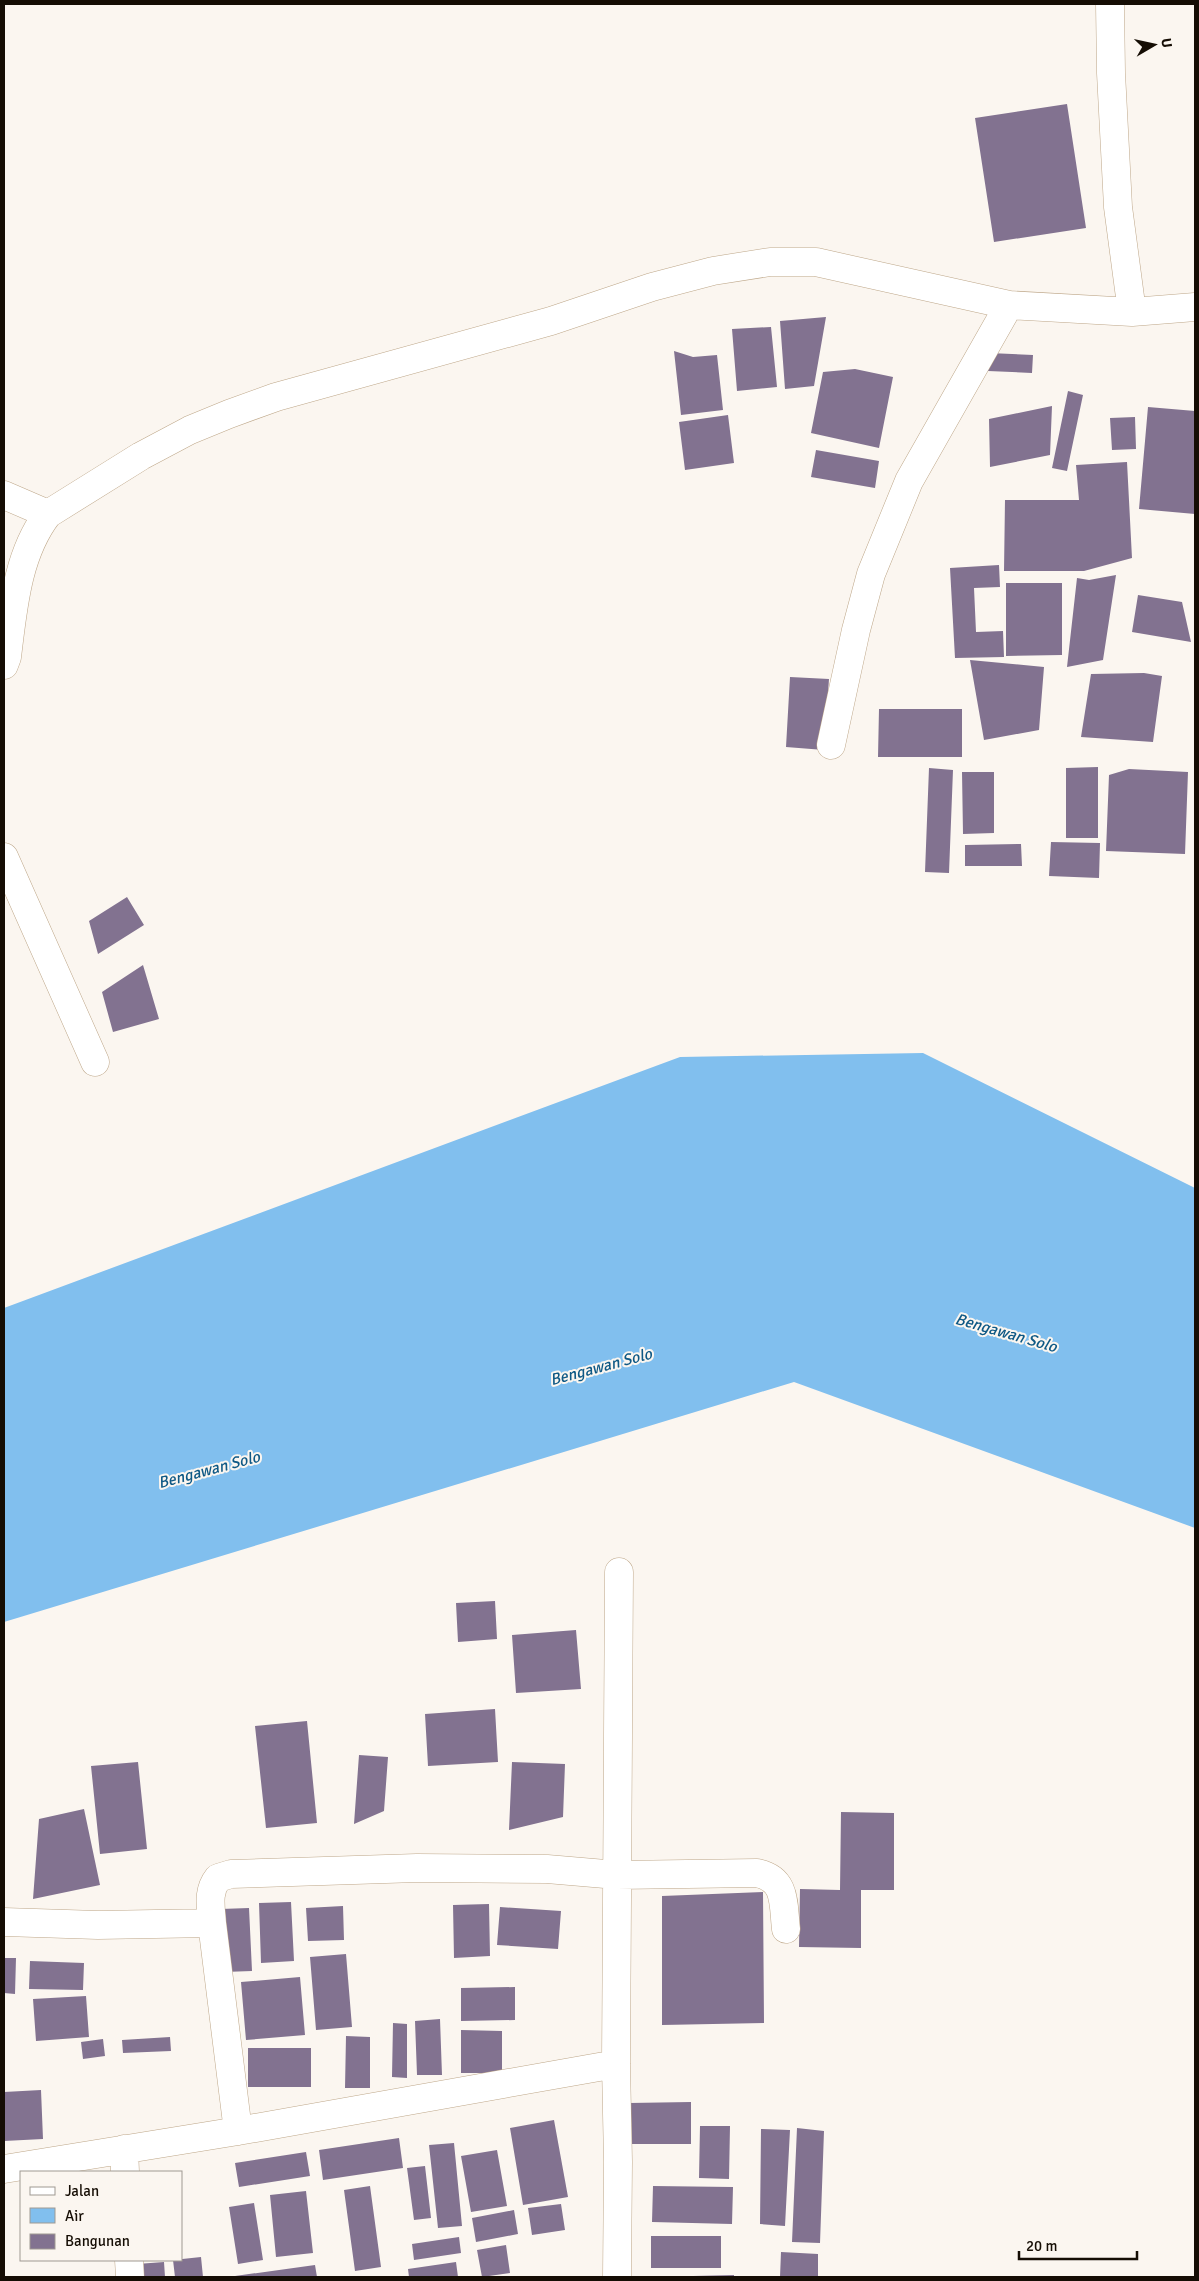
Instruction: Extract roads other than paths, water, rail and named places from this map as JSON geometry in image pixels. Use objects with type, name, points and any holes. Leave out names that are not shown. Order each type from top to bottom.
[{"type":"street","points":[[1110,4],[1111,73],[1118,207],[1132,312]]},
{"type":"street","points":[[4,665],[8,657],[18,583],[38,526],[48,514],[141,456],[190,430],[276,397],[551,322],[652,287],[713,271],[770,262],[816,262],[1009,305],[1132,312],[1195,307]]},
{"type":"street","points":[[831,745],[856,630],[871,574],[909,481],[1009,305]]},
{"type":"street","points":[[4,495],[48,514]]},
{"type":"street","points":[[4,857],[95,1062]]},
{"type":"street","points":[[617,2277],[618,2162],[616,2064],[619,1572]]},
{"type":"street","points":[[238,2131],[212,1923],[210,1897],[214,1883],[218,1878],[237,1873],[426,1868],[547,1869],[617,1875],[757,1873],[768,1875],[779,1885],[786,1929]]},
{"type":"street","points":[[4,1922],[98,1925],[212,1923]]},
{"type":"street","points":[[4,2169],[124,2161],[238,2131],[616,2064]]},
{"type":"street","points":[[129,2261],[130,2277]]},
{"type":"water","name":"Bengawan Solo","points":[[923,1053],[1195,1188],[1195,1528],[794,1382],[4,1622],[4,1308],[680,1057]]}]
